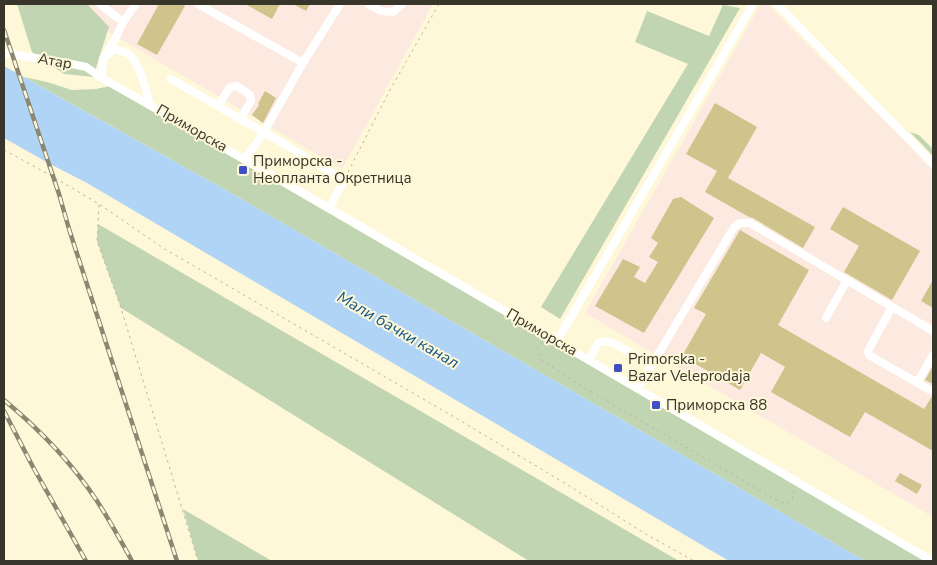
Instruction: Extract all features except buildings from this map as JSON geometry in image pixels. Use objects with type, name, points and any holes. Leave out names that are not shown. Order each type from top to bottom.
[{"type":"street","points":[[100,4],[123,22]]},
{"type":"street","points":[[102,78],[103,58],[123,22],[136,4]]},
{"type":"street","points":[[198,4],[303,63]]},
{"type":"street","points":[[245,159],[264,132],[303,63],[340,4]]},
{"type":"street","points":[[368,4],[381,11],[393,12],[402,4]]},
{"type":"street","points":[[557,341],[753,4]]},
{"type":"street","points":[[777,4],[933,164]]},
{"type":"street","name":"Приморска","points":[[103,58],[115,49],[128,54],[136,63],[150,104]]},
{"type":"street","name":"Атар","points":[[4,53],[86,67],[102,78]]},
{"type":"street","name":"Приморска","points":[[102,78],[245,159],[932,561]]},
{"type":"street","points":[[171,79],[344,180],[328,208]]},
{"type":"street","points":[[218,106],[230,87],[237,86],[250,95],[251,101],[240,119]]},
{"type":"street","points":[[638,388],[737,224],[743,222],[750,223],[933,331]]},
{"type":"street","points":[[826,318],[847,280]]},
{"type":"street","points":[[892,307],[868,352],[869,355],[930,390]]},
{"type":"street","points":[[589,360],[598,343],[605,341],[613,342],[652,365]]},
{"type":"street","points":[[917,383],[933,355]]},
{"type":"path","points":[[344,180],[390,90],[439,4]]},
{"type":"path","points":[[4,150],[99,204],[163,248],[449,414],[644,533],[694,561]]},
{"type":"path","points":[[99,204],[97,241],[121,308],[198,561]]},
{"type":"path","points":[[546,335],[538,348],[540,359],[585,388],[767,495],[786,504],[792,500],[793,490],[797,482]]},
{"type":"shaded area","points":[[77,4],[433,4],[342,169],[110,33]]},
{"type":"shaded area","points":[[761,4],[767,4],[933,170],[933,517],[585,313]]},
{"type":"green space","points":[[17,4],[87,4],[109,27],[93,77],[64,74],[32,52]]},
{"type":"green space","points":[[723,5],[740,8],[560,319],[541,307],[688,64],[635,42],[647,11],[709,36]]},
{"type":"green space","points":[[24,77],[72,90],[96,89],[110,86],[927,561],[865,561],[238,197]]},
{"type":"green space","points":[[910,132],[919,135],[933,149],[933,156]]},
{"type":"green space","points":[[98,224],[679,561],[529,561],[121,308],[97,241]]},
{"type":"green space","points":[[183,509],[272,561],[198,561]]},
{"type":"water","name":"Мали бачки канал","points":[[4,66],[238,197],[865,561],[729,561],[87,183],[4,138]]},
{"type":"railway","points":[[4,30],[177,561]]},
{"type":"railway","points":[[4,400],[30,423],[77,473],[102,508],[132,561]]},
{"type":"railway","points":[[4,411],[86,561]]},
{"type":"place","name":"Приморска - Неопланта Окретница","points":[[243,170]]},
{"type":"place","name":"Primorska - Bazar Veleprodaja","points":[[618,368]]},
{"type":"place","name":"Приморска 88","points":[[656,405]]}]
